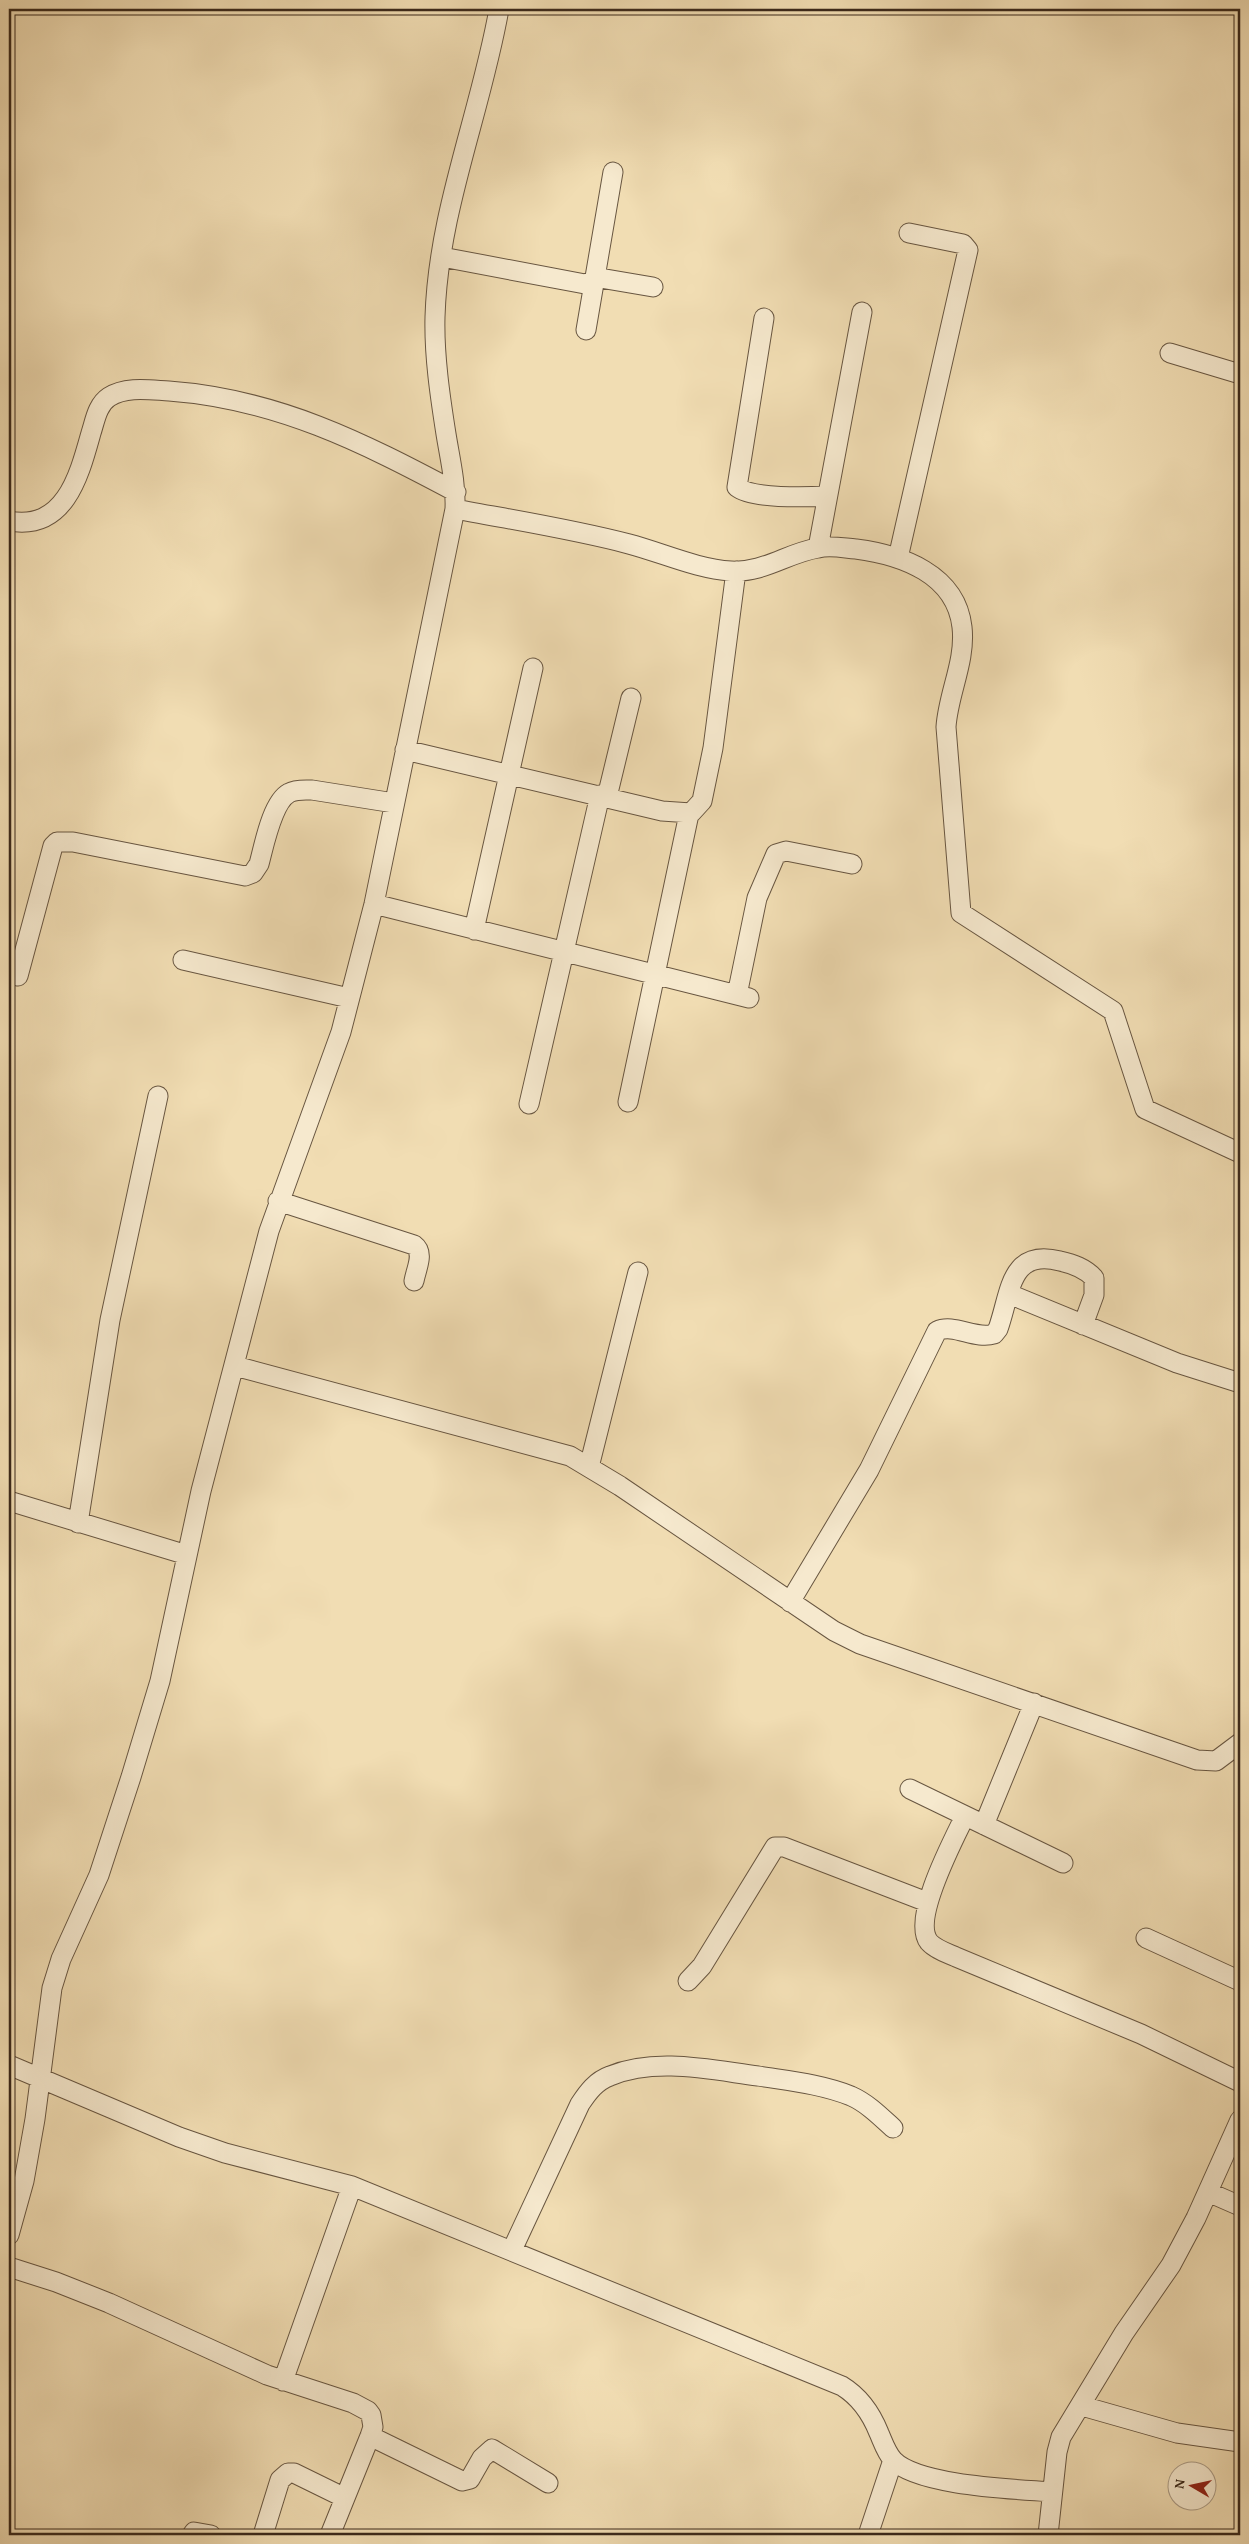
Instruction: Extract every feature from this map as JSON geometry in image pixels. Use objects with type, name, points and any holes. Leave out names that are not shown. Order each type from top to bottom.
[{"type":"street","points":[[9,2235],[24,2182],[41,2079],[52,1988],[61,1959],[99,1875],[117,1823],[160,1681],[206,1471],[278,1201],[325,1079],[374,904],[456,500],[442,408],[435,316],[442,257],[468,131],[494,36],[499,9]]},
{"type":"street","points":[[586,330],[613,172]]},
{"type":"street","points":[[898,558],[968,250],[963,244],[909,233]]},
{"type":"street","points":[[442,257],[587,284],[600,278],[653,287]]},
{"type":"street","points":[[818,548],[862,312]]},
{"type":"street","points":[[764,318],[737,487],[746,491],[768,495],[827,496]]},
{"type":"street","points":[[1170,352],[1240,374]]},
{"type":"street","points":[[9,521],[26,523],[39,521],[59,507],[77,479],[96,416],[102,404],[118,393],[135,390],[194,393],[231,399],[294,416],[360,442],[456,500],[629,544],[704,566],[736,571],[757,570],[818,548],[832,546],[898,558],[937,579],[951,592],[958,607],[962,628],[961,652],[947,711],[946,727],[961,913],[1113,1011],[1145,1109],[1240,1153]]},
{"type":"street","points":[[405,750],[662,811],[689,814],[698,808],[702,801],[713,748],[736,571]]},
{"type":"street","points":[[474,930],[533,668]]},
{"type":"street","points":[[529,1104],[562,952],[631,698]]},
{"type":"street","points":[[18,976],[53,846],[57,842],[74,842],[245,876],[252,873],[258,864],[280,801],[289,792],[312,790],[394,803]]},
{"type":"street","points":[[628,1102],[689,814]]},
{"type":"street","points":[[374,904],[743,997],[757,898],[777,852],[852,864]]},
{"type":"street","points":[[183,960],[349,998]]},
{"type":"street","points":[[78,1523],[110,1320],[158,1096]]},
{"type":"street","points":[[278,1201],[363,1231],[414,1245],[420,1254],[414,1281]]},
{"type":"street","points":[[790,1602],[869,1470],[933,1335],[943,1329],[977,1335],[994,1334],[998,1329],[1015,1274],[1025,1262],[1030,1260],[1055,1260],[1079,1267],[1091,1275],[1096,1286],[1082,1325]]},
{"type":"street","points":[[589,1467],[638,1272]]},
{"type":"street","points":[[1009,1294],[1178,1363],[1240,1383]]},
{"type":"street","points":[[235,1366],[553,1450],[589,1467],[834,1631],[890,1656],[1206,1762],[1220,1759],[1240,1743]]},
{"type":"street","points":[[9,1500],[78,1523],[187,1555]]},
{"type":"street","points":[[984,1824],[1034,1703]]},
{"type":"street","points":[[910,1789],[1063,1863]]},
{"type":"street","points":[[966,1816],[927,1902],[926,1934],[929,1941],[938,1948],[1141,2034],[1240,2082]]},
{"type":"street","points":[[688,1981],[702,1966],[775,1846],[784,1847],[927,1902]]},
{"type":"street","points":[[1146,1938],[1240,1981]]},
{"type":"street","points":[[9,2065],[207,2147],[352,2186],[842,2386],[852,2392],[868,2409],[886,2450],[893,2460],[910,2470],[942,2480],[1052,2492]]},
{"type":"street","points":[[512,2250],[580,2104],[593,2087],[610,2076],[647,2068],[667,2067],[705,2069],[798,2082],[851,2096],[864,2103],[893,2128]]},
{"type":"street","points":[[1048,2535],[1057,2452],[1061,2438],[1082,2406],[1124,2333],[1171,2265],[1208,2192],[1240,2120]]},
{"type":"street","points":[[283,2381],[352,2186]]},
{"type":"street","points":[[1208,2192],[1240,2206]]},
{"type":"street","points":[[9,2267],[56,2282],[109,2303],[283,2381],[353,2403],[368,2411],[372,2419],[370,2436],[330,2535]]},
{"type":"street","points":[[1082,2406],[1177,2433],[1240,2442]]},
{"type":"street","points":[[370,2436],[462,2481],[470,2479],[482,2458],[492,2449],[548,2483]]},
{"type":"street","points":[[868,2535],[893,2460]]},
{"type":"street","points":[[263,2535],[280,2480],[288,2473],[294,2473],[345,2498]]},
{"type":"street","points":[[192,2535],[194,2532],[202,2532],[211,2535]]}]
